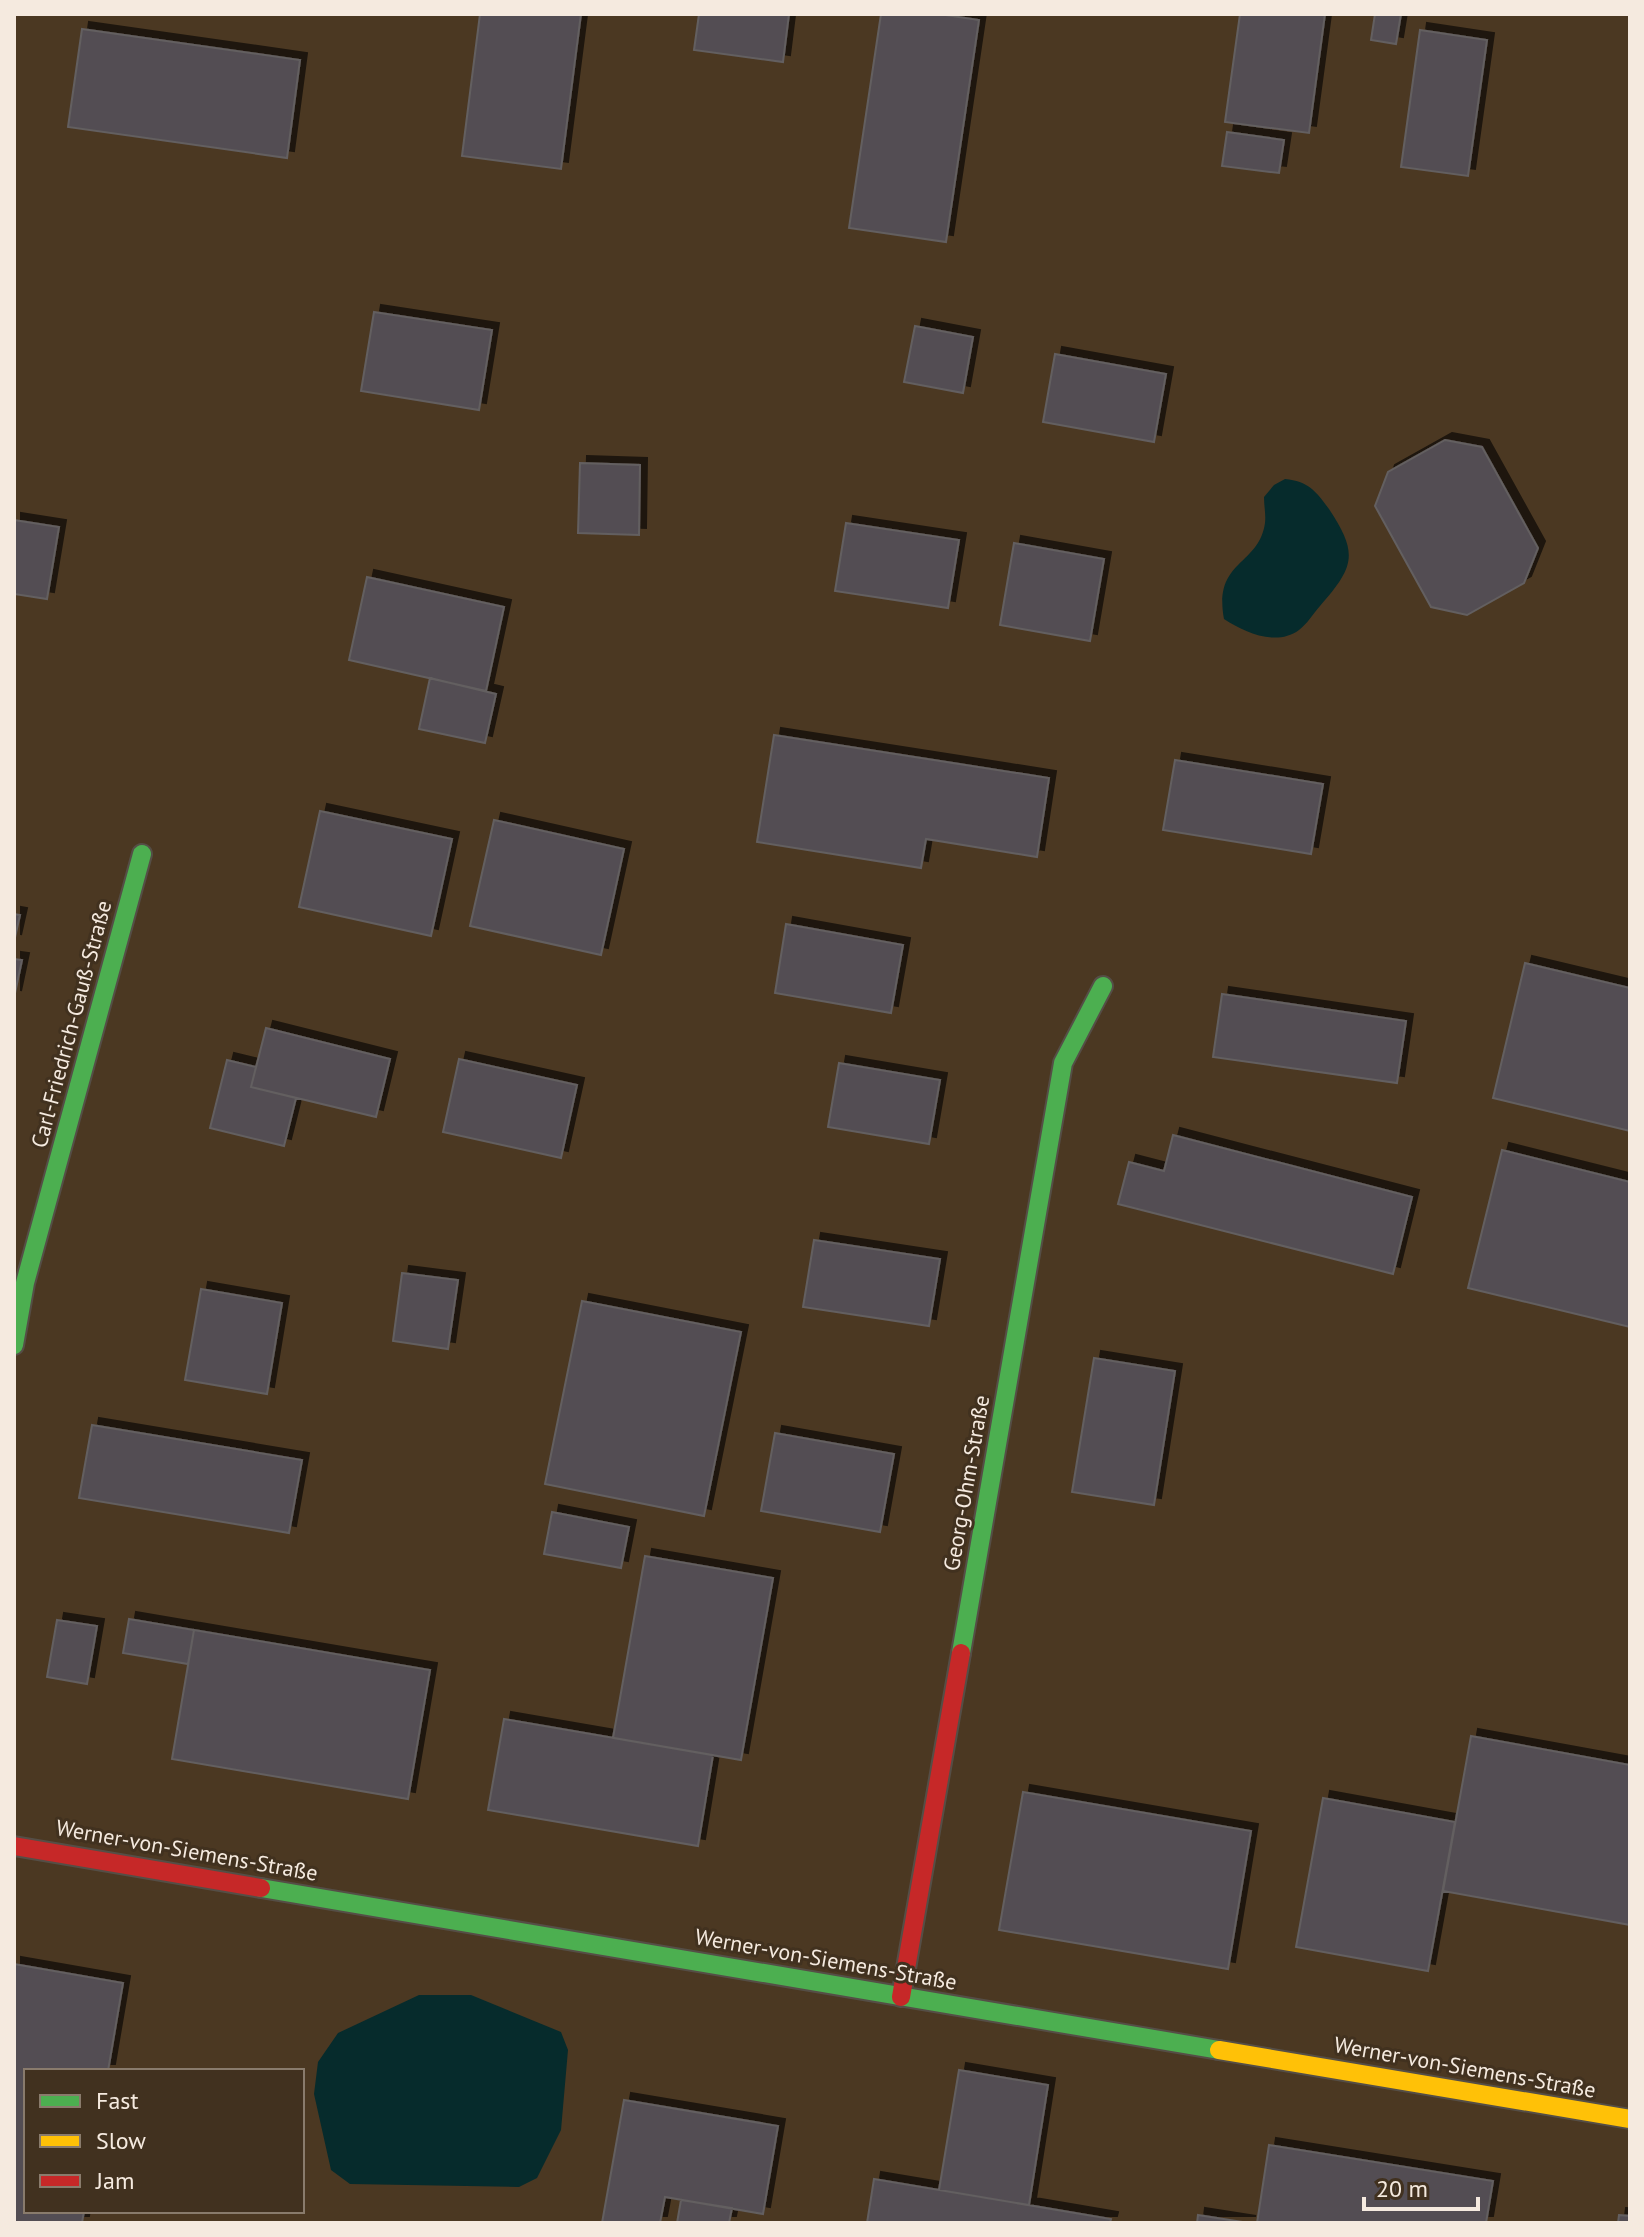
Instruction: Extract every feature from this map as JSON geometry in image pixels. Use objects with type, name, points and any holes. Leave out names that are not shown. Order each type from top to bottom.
[{"type":"street","name":"Carl-Friedrich-Gauß-Straße","points":[[14,1345],[25,1283],[142,854]]},
{"type":"street","name":"Georg-Ohm-Straße","points":[[901,1997],[1063,1063],[1103,986]]},
{"type":"street","name":"Werner-von-Siemens-Straße","points":[[14,1846],[1630,2119]]},
{"type":"shaded area","points":[[14,14],[1630,14],[1630,2223],[14,2223]]},
{"type":"water","points":[[1285,479],[1306,485],[1324,503],[1345,538],[1348,560],[1340,581],[1305,625],[1290,635],[1260,636],[1224,619],[1222,600],[1231,574],[1261,537],[1265,520],[1264,497],[1274,485]]},
{"type":"water","points":[[419,1995],[471,1995],[561,2032],[568,2050],[561,2130],[537,2178],[519,2187],[350,2184],[331,2170],[314,2094],[318,2062],[338,2033]]},
{"type":"building","points":[[480,14],[581,14],[561,169],[462,156]]},
{"type":"building","points":[[699,14],[789,14],[783,62],[694,50]]},
{"type":"building","points":[[881,14],[939,14],[979,20],[946,242],[849,228]]},
{"type":"building","points":[[1240,14],[1325,14],[1309,133],[1225,122]]},
{"type":"building","points":[[1375,14],[1401,14],[1396,44],[1371,40]]},
{"type":"building","points":[[82,29],[300,60],[287,158],[68,127]]},
{"type":"building","points":[[1420,30],[1487,40],[1468,176],[1401,167]]},
{"type":"building","points":[[1227,132],[1284,140],[1279,173],[1222,166]]},
{"type":"building","points":[[374,312],[492,330],[479,410],[361,391]]},
{"type":"building","points":[[915,326],[973,337],[963,393],[904,382]]},
{"type":"building","points":[[1055,354],[1166,374],[1154,442],[1043,422]]},
{"type":"building","points":[[1445,440],[1482,447],[1538,548],[1524,583],[1467,615],[1431,607],[1375,506],[1388,472]]},
{"type":"building","points":[[580,463],[640,465],[639,535],[578,533]]},
{"type":"building","points":[[14,520],[59,527],[47,599],[14,594]]},
{"type":"building","points":[[846,523],[959,540],[948,608],[835,591]]},
{"type":"building","points":[[1014,543],[1104,559],[1090,641],[1000,625]]},
{"type":"building","points":[[367,577],[504,607],[486,691],[349,660]]},
{"type":"building","points":[[430,678],[496,694],[485,743],[419,729]]},
{"type":"building","points":[[774,735],[1049,778],[1037,857],[926,839],[921,868],[757,842]]},
{"type":"building","points":[[1175,760],[1323,784],[1311,854],[1163,830]]},
{"type":"building","points":[[320,811],[452,839],[431,936],[299,907]]},
{"type":"building","points":[[494,820],[624,849],[601,955],[470,926]]},
{"type":"building","points":[[14,914],[20,915],[14,942]]},
{"type":"building","points":[[786,924],[903,945],[891,1013],[775,993]]},
{"type":"building","points":[[14,959],[22,960],[14,998]]},
{"type":"building","points":[[1525,963],[1630,988],[1630,1131],[1493,1098]]},
{"type":"building","points":[[1222,994],[1406,1021],[1397,1083],[1213,1057]]},
{"type":"building","points":[[266,1028],[390,1059],[376,1117],[251,1087]]},
{"type":"building","points":[[459,1059],[577,1085],[561,1158],[443,1132]]},
{"type":"building","points":[[227,1060],[256,1067],[251,1087],[296,1098],[284,1146],[210,1128]]},
{"type":"building","points":[[839,1063],[940,1080],[929,1144],[828,1127]]},
{"type":"building","points":[[1173,1135],[1412,1197],[1393,1274],[1118,1204],[1129,1162],[1164,1171]]},
{"type":"building","points":[[1502,1150],[1630,1182],[1630,1327],[1468,1288]]},
{"type":"building","points":[[814,1240],[940,1259],[929,1326],[803,1307]]},
{"type":"building","points":[[402,1273],[458,1280],[448,1349],[393,1341]]},
{"type":"building","points":[[201,1289],[282,1303],[267,1394],[185,1380]]},
{"type":"building","points":[[582,1301],[741,1332],[704,1516],[545,1484]]},
{"type":"building","points":[[1094,1358],[1175,1371],[1154,1505],[1072,1492]]},
{"type":"building","points":[[92,1425],[302,1460],[289,1533],[79,1498]]},
{"type":"building","points":[[775,1433],[894,1454],[880,1532],[761,1511]]},
{"type":"building","points":[[552,1512],[629,1527],[621,1568],[544,1554]]},
{"type":"building","points":[[645,1556],[773,1578],[741,1760],[613,1738]]},
{"type":"building","points":[[129,1619],[194,1630],[188,1664],[123,1653]]},
{"type":"building","points":[[57,1620],[97,1626],[87,1684],[47,1677]]},
{"type":"building","points":[[194,1630],[430,1670],[408,1799],[172,1759]]},
{"type":"building","points":[[504,1719],[713,1755],[698,1846],[488,1810]]},
{"type":"building","points":[[1471,1736],[1630,1765],[1630,1925],[1443,1891]]},
{"type":"building","points":[[1023,1792],[1251,1831],[1228,1969],[999,1930]]},
{"type":"building","points":[[1323,1798],[1455,1822],[1428,1971],[1296,1947]]},
{"type":"building","points":[[14,1964],[123,1983],[108,2069],[24,2069],[24,2213],[84,2213],[82,2223],[14,2223]]},
{"type":"building","points":[[959,2070],[1048,2085],[1029,2205],[939,2190]]},
{"type":"building","points":[[624,2100],[778,2126],[763,2214],[665,2197],[660,2223],[602,2223]]},
{"type":"building","points":[[1269,2145],[1493,2181],[1486,2223],[1257,2223]]},
{"type":"building","points":[[874,2179],[1111,2219],[1110,2223],[867,2223]]},
{"type":"building","points":[[681,2200],[732,2208],[729,2223],[677,2223]]},
{"type":"building","points":[[1198,2215],[1249,2223],[1197,2223]]},
{"type":"building","points":[[1619,2215],[1630,2216],[1630,2223],[1618,2223]]},
{"type":"traffic: fast","points":[[14,1345],[25,1283],[142,854]]},
{"type":"traffic: fast","points":[[961,1653],[1063,1063],[1103,986]]},
{"type":"traffic: fast","points":[[261,1888],[1219,2050]]},
{"type":"traffic: slow","points":[[1219,2050],[1630,2119]]},
{"type":"traffic: jam","points":[[901,1997],[961,1653]]},
{"type":"traffic: jam","points":[[14,1846],[261,1888]]}]
